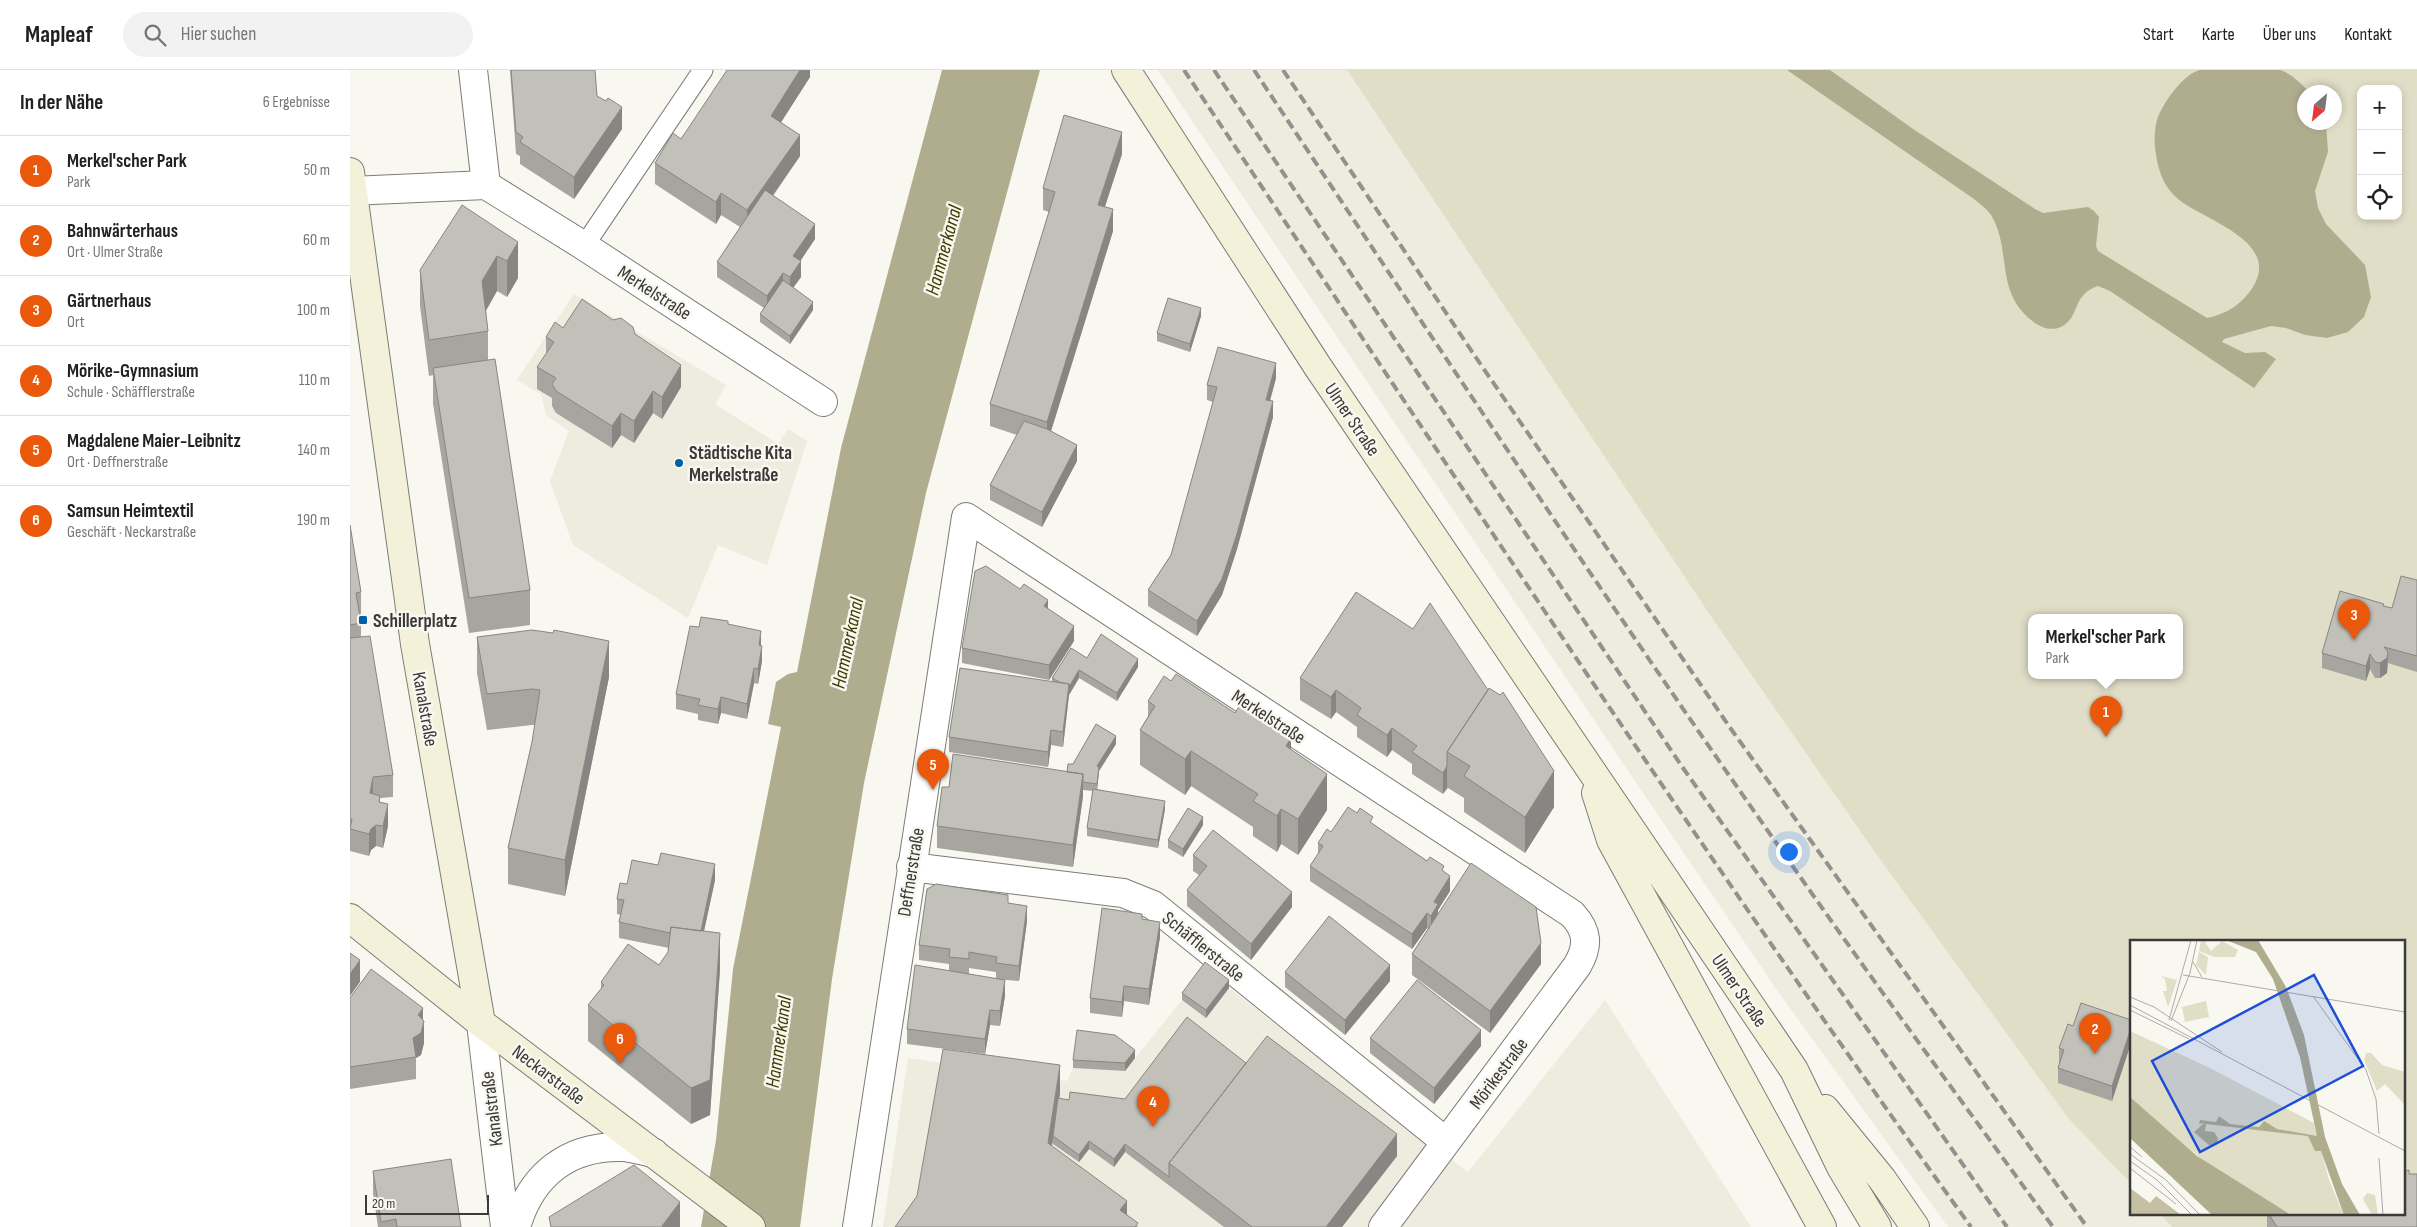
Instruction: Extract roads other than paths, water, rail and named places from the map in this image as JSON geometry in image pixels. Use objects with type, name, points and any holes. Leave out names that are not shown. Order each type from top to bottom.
[{"type":"main road","name":"Ulmer Straße","points":[[1126,70],[1318,367],[1794,1070],[1841,1167],[1877,1227]]},
{"type":"main road","name":"Kanalstraße","points":[[350,185],[415,644],[481,1023]]},
{"type":"main road","name":"Ulmer Straße","points":[[1586,763],[1611,840],[1822,1227]]},
{"type":"main road","name":"Neckarstraße","points":[[350,918],[481,1023],[751,1227]]},
{"type":"main road","points":[[1794,1070],[1882,1179],[1915,1227]]},
{"type":"street","points":[[350,185],[486,185],[473,70]]},
{"type":"street","name":"Merkelstraße","points":[[486,185],[584,246],[823,402]]},
{"type":"street","name":"Merkelstraße","points":[[966,517],[1572,914]]},
{"type":"street","name":"Deffnerstraße","points":[[857,1227],[966,517]]},
{"type":"street","name":"Schäfflerstraße","points":[[911,867],[1123,893],[1153,905],[1446,1142]]},
{"type":"street","name":"Mörikestraße","points":[[1383,1227],[1583,957],[1586,945],[1585,934],[1572,914]]},
{"type":"street","name":"Kanalstraße","points":[[481,1023],[505,1227]]},
{"type":"street","points":[[516,1227],[520,1210],[535,1184],[552,1167],[571,1157],[596,1149],[625,1147],[654,1153]]},
{"type":"lane","points":[[584,246],[703,70]]},
{"type":"water","name":"Hammerkanal","points":[[942,70],[1040,70],[926,493],[864,783],[832,979],[800,1227],[701,1227],[716,1140],[733,969],[781,727],[768,724],[776,682],[788,674],[797,672],[841,448]]},
{"type":"water","points":[[1787,70],[1830,70],[1916,131],[2043,213],[2088,207],[2099,217],[2096,246],[2098,251],[2207,318],[2221,314],[2233,307],[2249,293],[2259,271],[2257,256],[2248,244],[2234,233],[2188,206],[2172,193],[2161,175],[2156,154],[2155,128],[2157,120],[2175,89],[2187,77],[2200,70],[2284,71],[2302,85],[2297,85],[2297,130],[2326,130],[2328,152],[2315,191],[2318,208],[2326,224],[2365,265],[2371,297],[2364,317],[2348,332],[2327,338],[2305,335],[2286,328],[2271,326],[2224,339],[2222,342],[2245,353],[2265,352],[2276,359],[2254,388],[2110,291],[2098,286],[2089,290],[2084,295],[2071,318],[2061,327],[2047,328],[2035,323],[2022,311],[2014,299],[2008,285],[1997,229],[1991,215],[1974,199]]},
{"type":"railway","points":[[1184,70],[1670,797],[1869,1085],[1971,1227]]},
{"type":"railway","points":[[1214,70],[1683,768],[2007,1227]]},
{"type":"railway","points":[[1254,70],[1524,476],[1731,778],[1863,966],[2053,1227]]},
{"type":"railway","points":[[1283,70],[1479,362],[1731,729],[2087,1227]]},
{"type":"place","name":"Städtische Kita Merkelstraße","points":[[679,463]]},
{"type":"place","name":"Schillerplatz","points":[[363,620]]},
{"type":"place","name":"Gärtnerhaus","points":[[2354,640]]},
{"type":"place","name":"Merkel'scher Park","points":[[2106,737]]},
{"type":"place","name":"Magdalene Maier-Leibnitz","points":[[933,790]]},
{"type":"place","name":"Bahnwärterhaus","points":[[2095,1054]]},
{"type":"place","name":"Samsun Heimtextil","points":[[620,1064]]},
{"type":"place","name":"Mörike-Gymnasium","points":[[1153,1127]]}]
